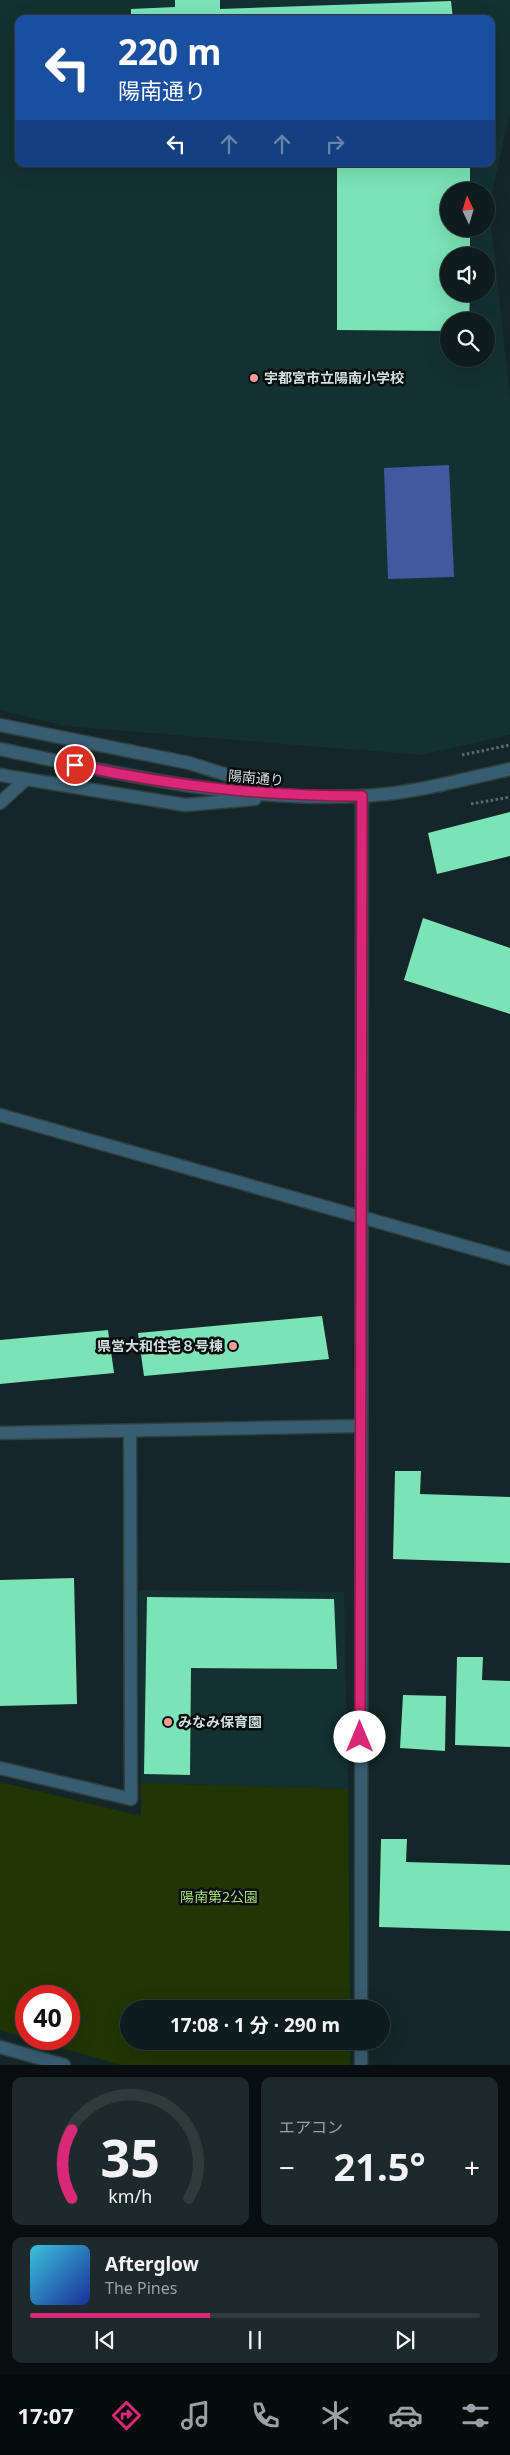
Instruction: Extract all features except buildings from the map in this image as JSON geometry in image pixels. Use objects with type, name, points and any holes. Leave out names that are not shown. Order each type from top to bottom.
[{"type":"street","points":[[0,725],[189,763],[294,796]]},
{"type":"street","name":"陽南通り","points":[[0,749],[150,781],[294,796],[362,796],[420,789],[510,769]]},
{"type":"street","points":[[0,775],[185,804],[294,796]]},
{"type":"street","points":[[0,803],[25,780]]},
{"type":"street","points":[[361,2000],[360,1216],[362,796]]},
{"type":"street","points":[[0,1114],[510,1259]]},
{"type":"street","points":[[0,1433],[360,1426]]},
{"type":"street","points":[[0,1768],[131,1799],[130,1431]]},
{"type":"street","points":[[0,2047],[64,2065]]},
{"type":"street","points":[[361,2050],[361,2065]]},
{"type":"path","points":[[462,755],[510,745]]},
{"type":"path","points":[[471,804],[510,797]]},
{"type":"shaded area","name":"宇都宮市立陽南小学校","points":[[0,0],[510,0],[510,113],[494,182],[440,182],[440,238],[493,238],[494,247],[440,247],[440,302],[495,302],[495,260],[510,396],[510,735],[421,755],[64,726],[0,710]]},
{"type":"shaded area","points":[[139,1590],[344,1592],[348,1789],[141,1783]]},
{"type":"green space","name":"陽南第2公園","points":[[0,1782],[141,1816],[141,1783],[348,1789],[350,2000],[120,2000],[120,2050],[350,2050],[350,2065],[121,2065],[68,2050],[80,2050],[80,1985],[15,1985],[15,2035],[0,2030]]},
{"type":"water","points":[[449,465],[454,577],[388,579],[384,468]]},
{"type":"place","name":"宇都宮市立陽南小学校","points":[[254,378]]},
{"type":"place","name":"県営大和住宅８号棟","points":[[233,1346]]},
{"type":"place","name":"みなみ保育園","points":[[168,1722]]},
{"type":"route","points":[[75,765],[150,781],[223,790],[294,796],[362,796],[360,1737]]}]
